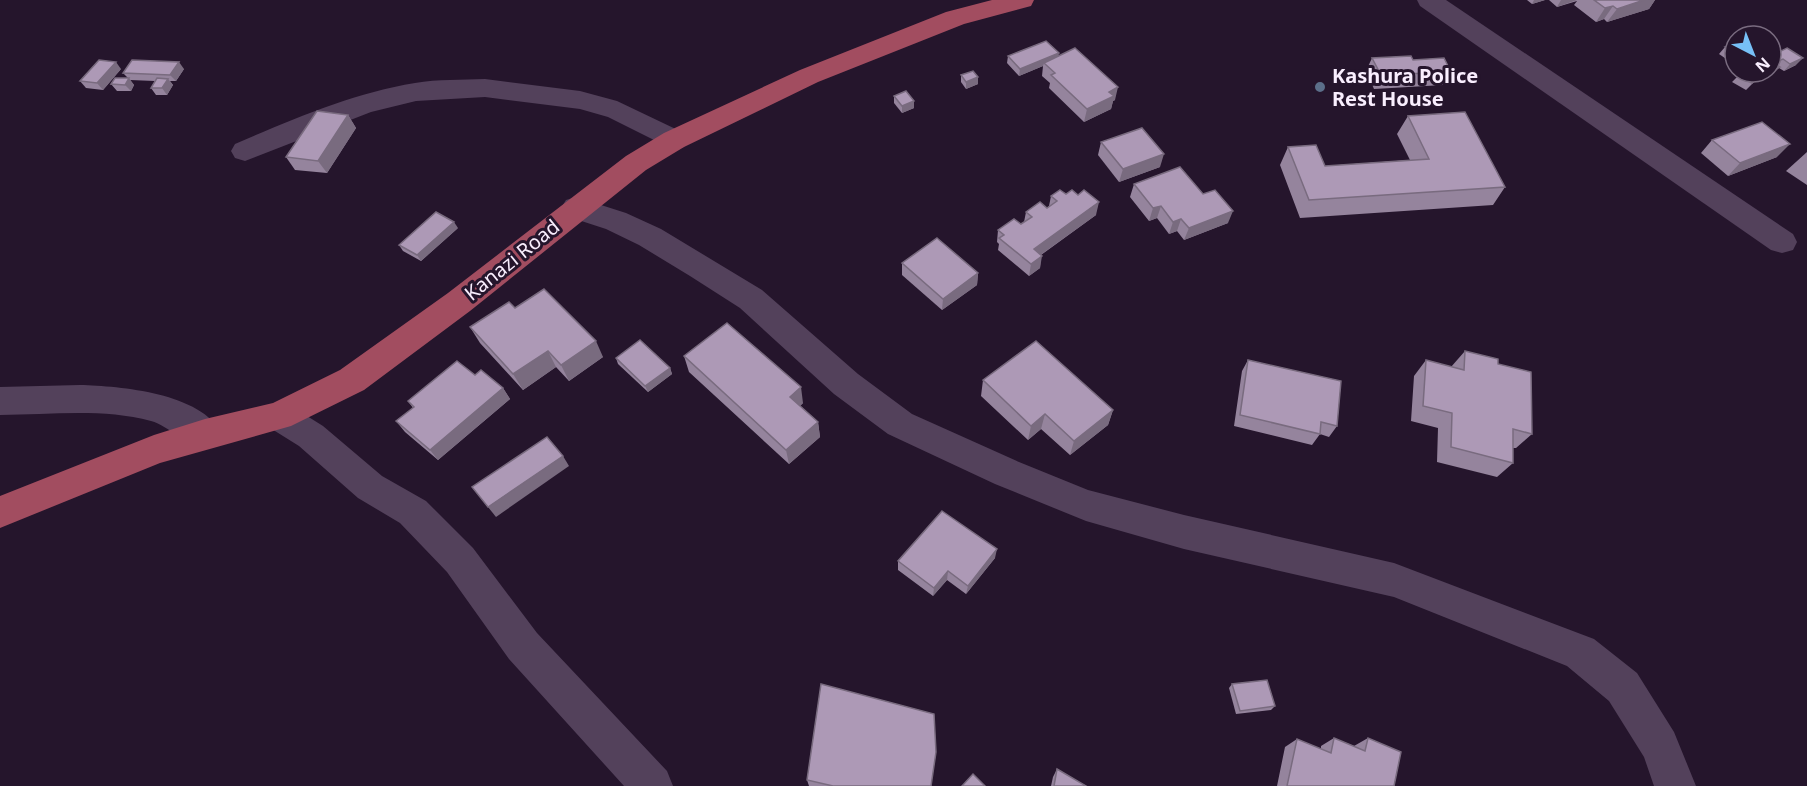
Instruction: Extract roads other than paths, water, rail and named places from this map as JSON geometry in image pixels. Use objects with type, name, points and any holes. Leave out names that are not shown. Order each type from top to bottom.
[{"type":"main road","name":"Kanazi Road","points":[[0,512],[154,450],[205,434],[279,416],[352,380],[459,302],[636,163],[674,140],[809,76],[955,18],[1022,0]]},
{"type":"street","points":[[1429,0],[1782,242]]},
{"type":"street","points":[[245,151],[308,124],[365,104],[416,92],[485,88],[580,100],[617,110],[674,140]]},
{"type":"street","points":[[576,208],[616,221],[650,237],[701,268],[752,300],[846,384],[900,424],[1007,473],[1086,505],[1184,532],[1394,580],[1580,652],[1623,687],[1660,746],[1675,786]]},
{"type":"street","points":[[0,401],[140,403],[178,415],[205,434]]},
{"type":"street","points":[[279,416],[311,436],[370,487],[413,512],[460,560],[523,645],[652,786]]},
{"type":"place","name":"Kashura Police Rest House","points":[[1320,87]]}]
